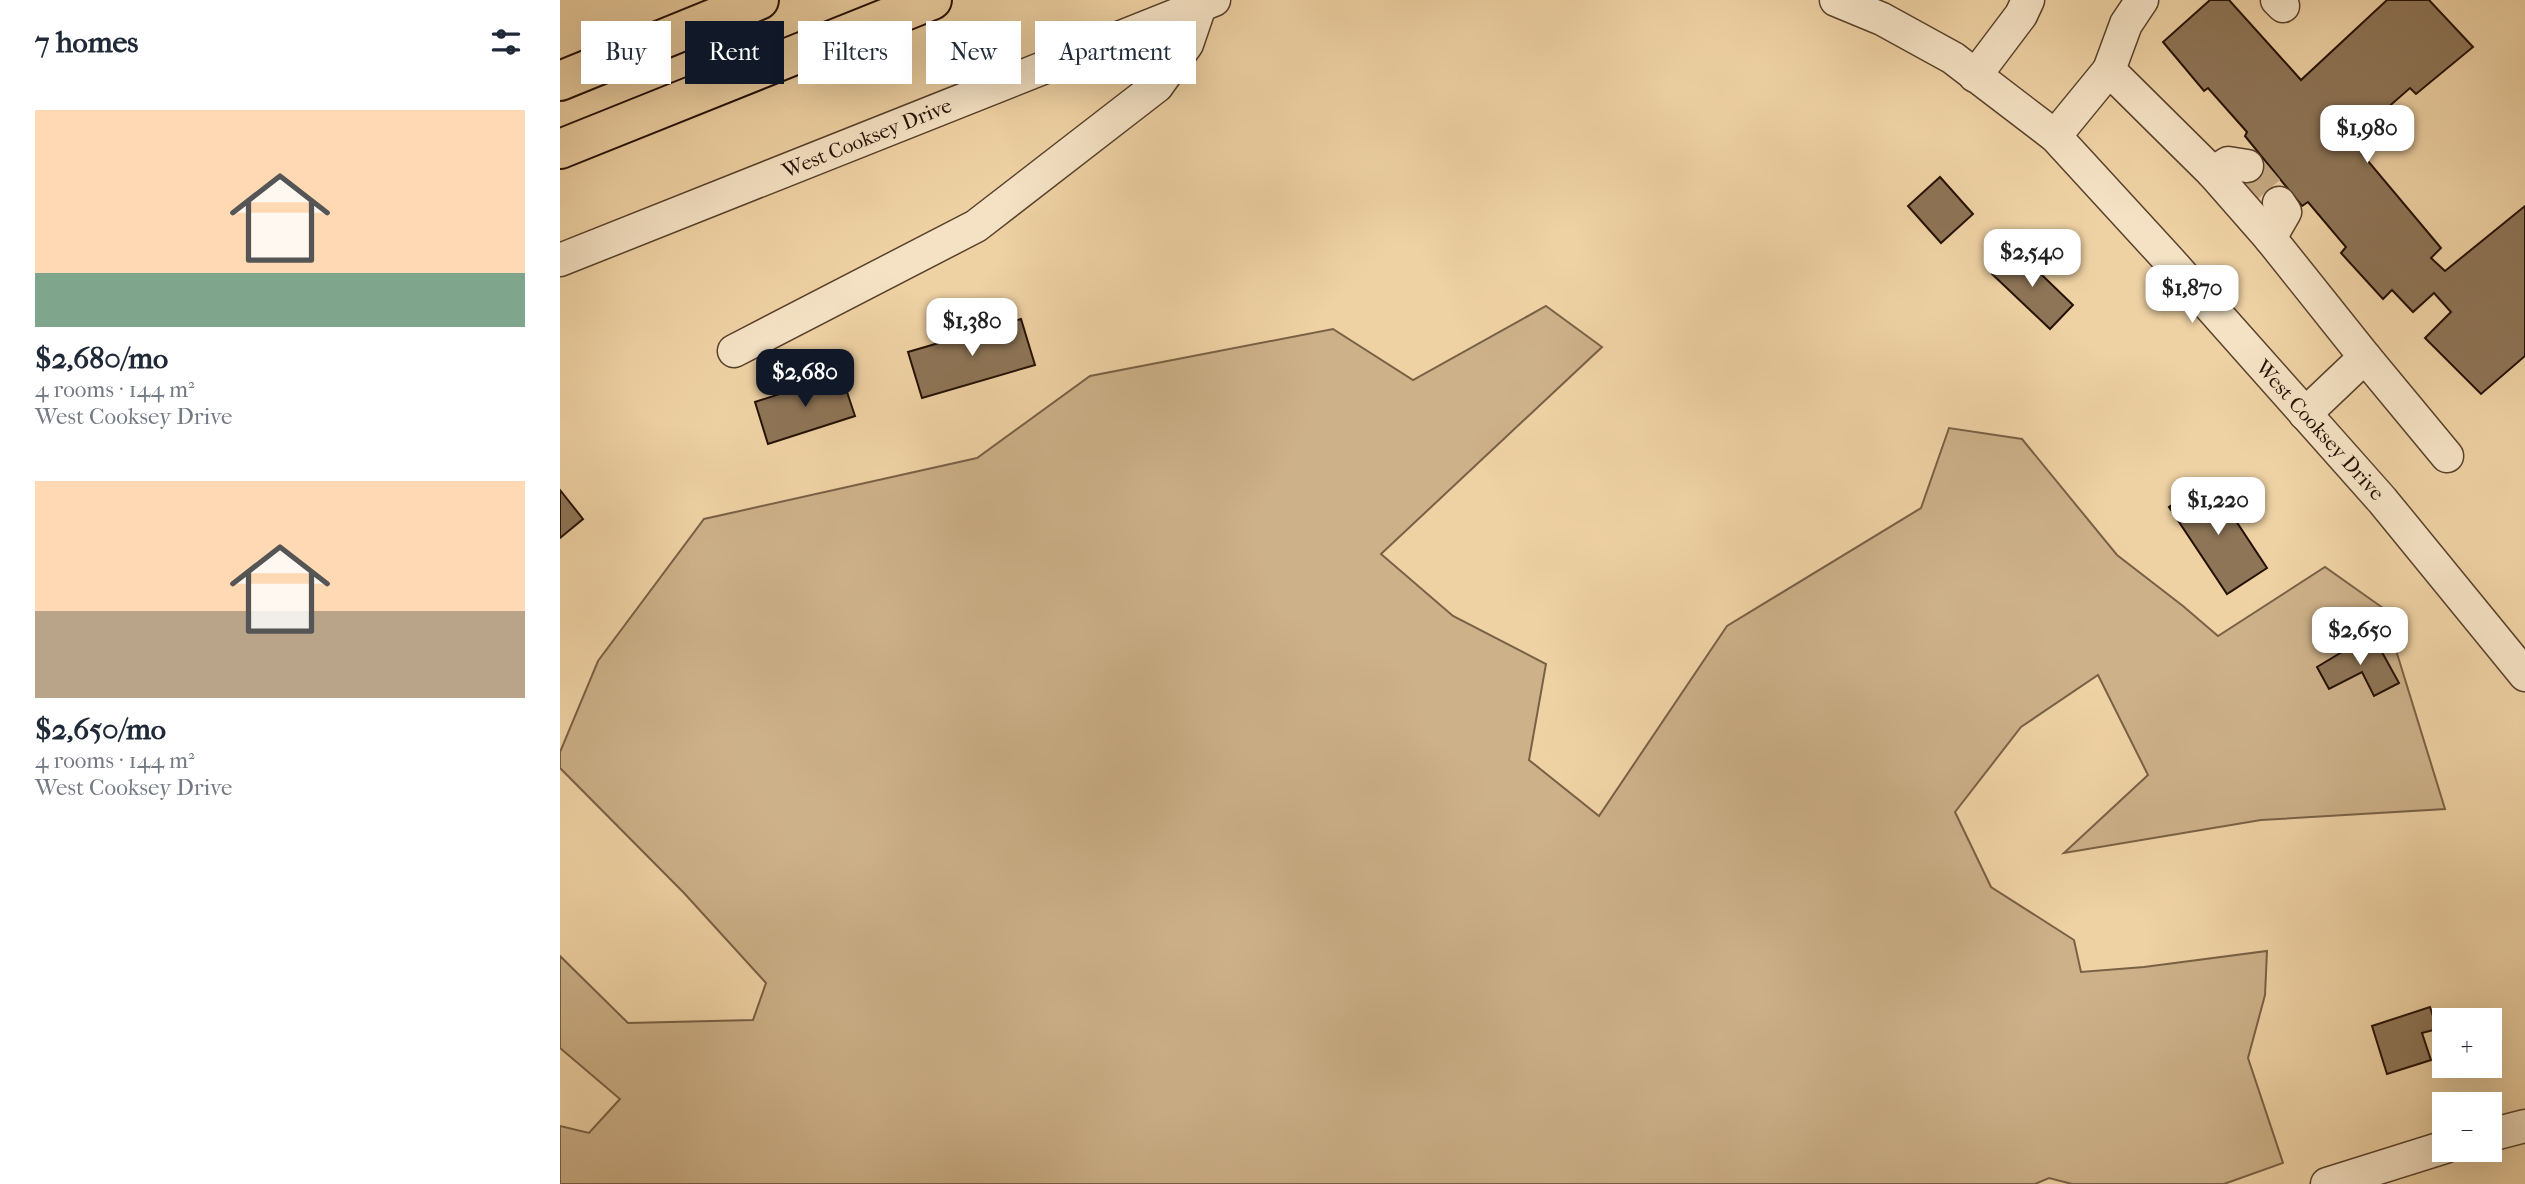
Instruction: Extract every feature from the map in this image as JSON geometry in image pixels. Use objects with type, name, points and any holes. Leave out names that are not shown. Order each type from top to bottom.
[{"type":"highway","points":[[560,81],[759,0]]},
{"type":"highway","points":[[560,149],[933,0]]},
{"type":"street","name":"West Cooksey Drive","points":[[1836,0],[1882,19],[1952,58],[2055,136],[2382,500],[2525,675]]},
{"type":"street","points":[[1975,76],[2021,15],[2028,0]]},
{"type":"street","points":[[2055,136],[2109,70],[2126,24],[2142,0]]},
{"type":"street","name":"West Cooksey Drive","points":[[560,260],[1207,3]]},
{"type":"street","points":[[734,351],[976,226],[1157,86],[1187,44],[1207,3]]},
{"type":"street","points":[[2109,70],[2213,173],[2270,238],[2447,456]]},
{"type":"street","points":[[2213,173],[2228,163],[2247,166]]},
{"type":"street","points":[[2270,238],[2286,212],[2279,203]]},
{"type":"street","points":[[2305,414],[2365,358]]},
{"type":"street","points":[[2502,1132],[2525,1126]]},
{"type":"street","points":[[2326,1184],[2364,1178],[2432,1152]]},
{"type":"shaded area","points":[[1546,306],[1602,347],[1381,554],[1453,616],[1546,664],[1529,760],[1599,816],[1727,626],[1921,508],[1949,428],[2022,439],[2117,555],[2218,636],[2325,567],[2383,608],[2445,809],[2261,820],[2064,853],[2148,775],[2098,675],[2021,727],[1955,812],[1991,887],[2074,940],[2081,972],[2267,951],[2265,995],[2248,1058],[2283,1163],[2224,1184],[2072,1184],[2049,1178],[2035,1184],[560,1184],[560,1126],[589,1133],[620,1099],[560,1048],[560,956],[628,1023],[753,1020],[766,983],[684,893],[560,768],[560,752],[598,661],[704,519],[977,458],[1090,376],[1333,329],[1413,380]]},
{"type":"building","points":[[2210,0],[2229,0],[2301,80],[2387,0],[2429,0],[2473,47],[2416,94],[2410,88],[2362,130],[2374,144],[2362,154],[2441,248],[2431,258],[2445,271],[2525,206],[2525,356],[2481,394],[2425,338],[2451,312],[2434,293],[2413,312],[2392,290],[2383,299],[2341,253],[2346,247],[2308,202],[2302,206],[2245,136],[2247,132],[2208,88],[2204,91],[2163,42]]},
{"type":"building","points":[[1940,177],[1973,214],[1941,243],[1908,206]]},
{"type":"building","points":[[2015,249],[2073,305],[2050,329],[1992,274]]},
{"type":"building","points":[[1021,319],[1035,365],[922,398],[908,352]]},
{"type":"building","points":[[841,374],[855,416],[768,444],[755,402]]},
{"type":"building","points":[[2209,480],[2267,568],[2227,594],[2169,507]]},
{"type":"building","points":[[560,490],[583,519],[560,538]]},
{"type":"building","points":[[2372,634],[2399,683],[2374,696],[2362,672],[2329,689],[2317,667]]},
{"type":"building","points":[[2430,1007],[2432,1030],[2422,1033],[2431,1060],[2387,1074],[2372,1026]]},
{"type":"tunnel","points":[[2247,166],[2279,203]]}]
